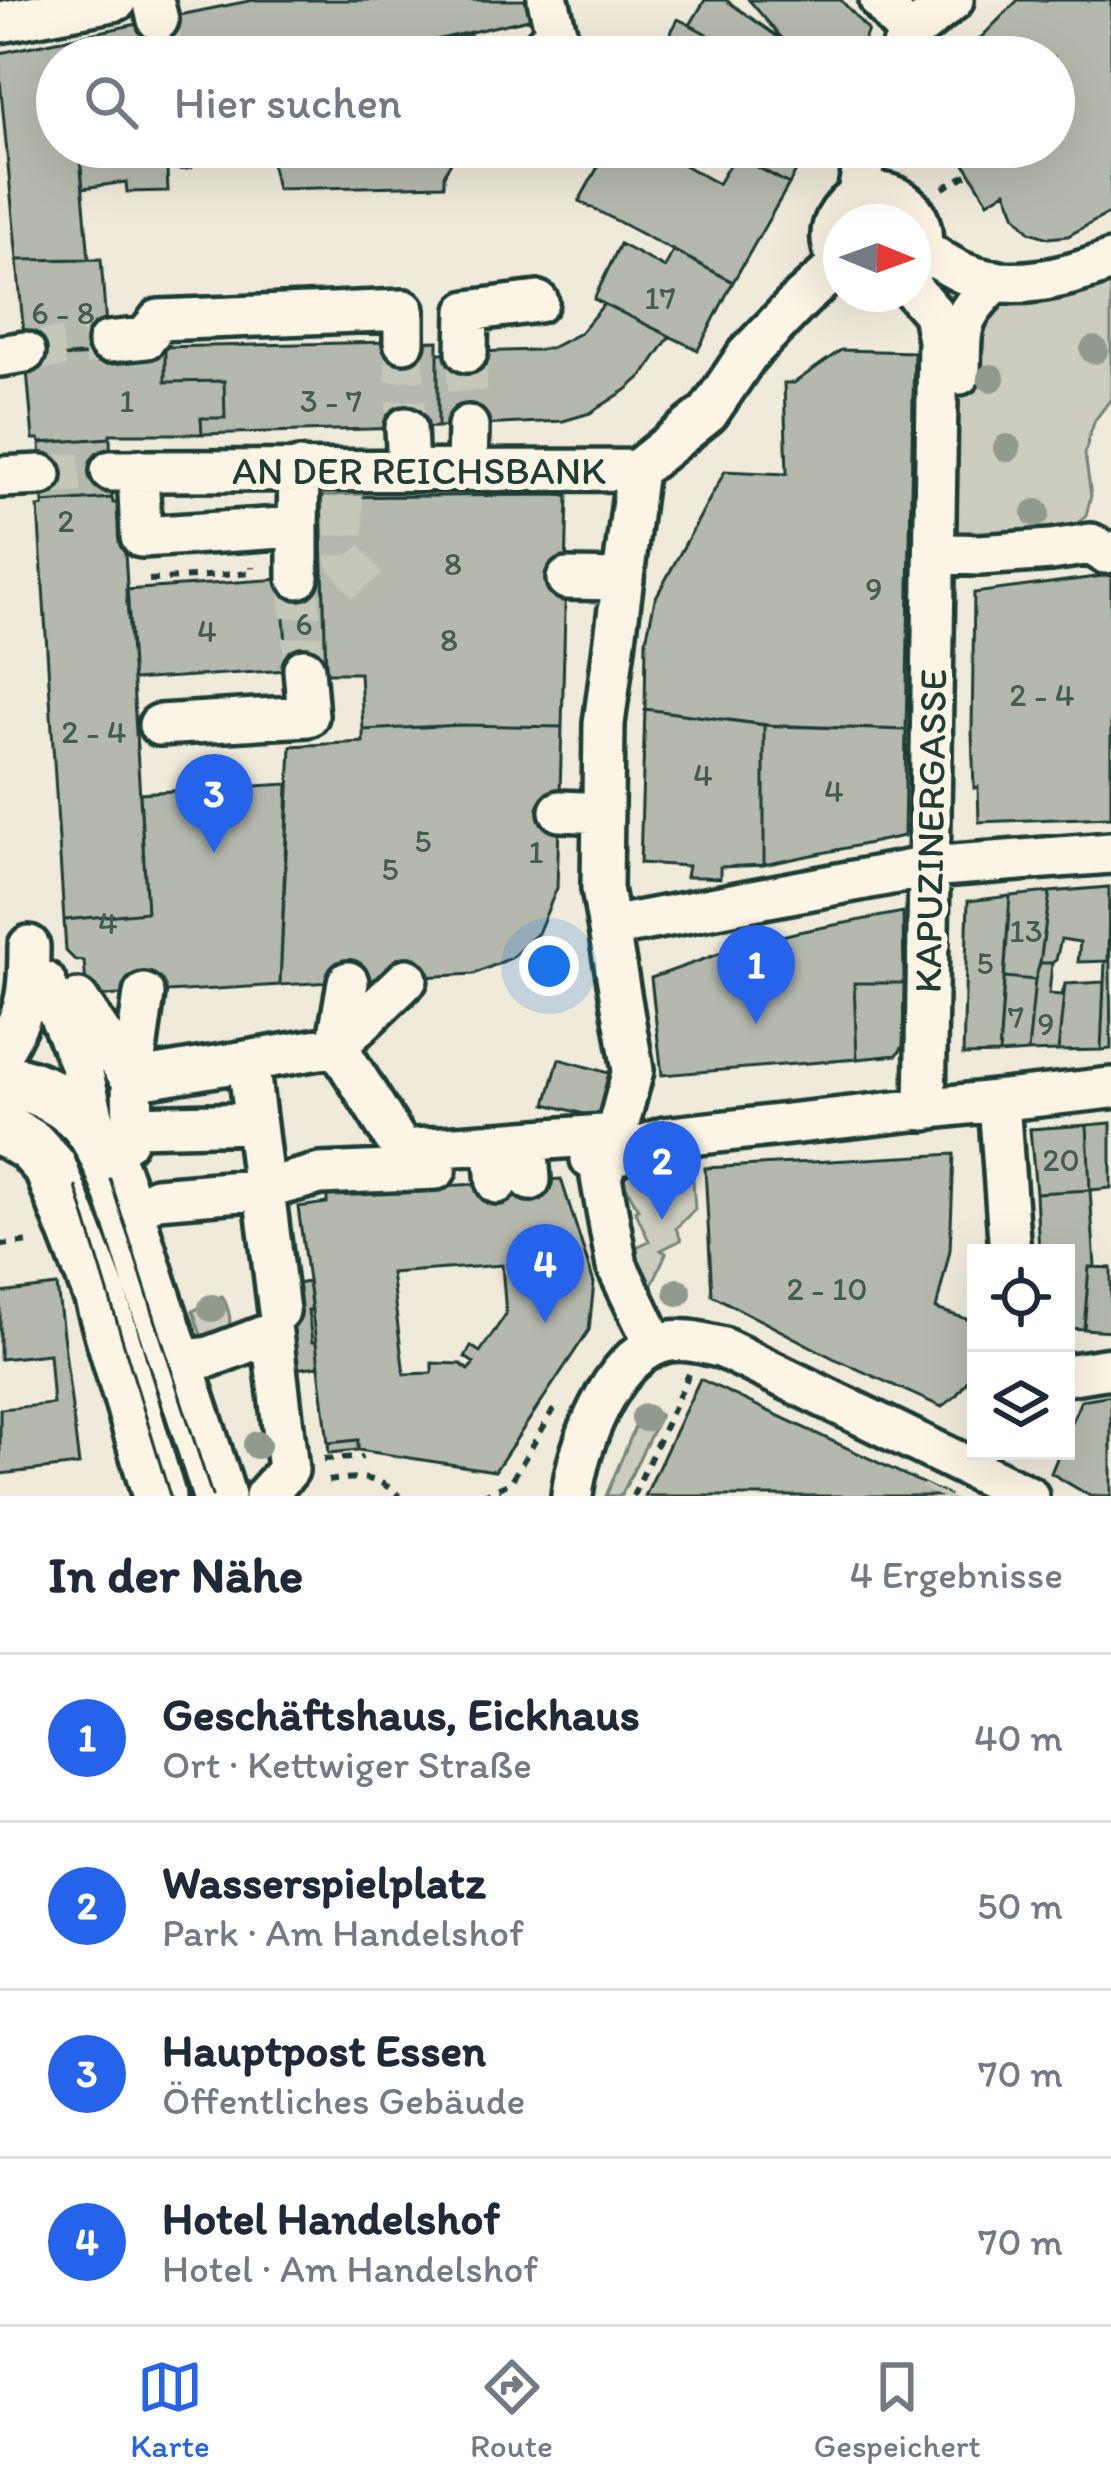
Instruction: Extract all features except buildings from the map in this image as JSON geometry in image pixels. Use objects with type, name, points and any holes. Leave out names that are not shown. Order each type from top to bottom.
[{"type":"main road","points":[[0,1082],[12,1081],[58,1101],[119,1136],[127,1212],[219,1496]]},
{"type":"main road","points":[[5,1134],[32,1146],[50,1167],[70,1213],[100,1294],[159,1496]]},
{"type":"street","points":[[0,22],[118,0]]},
{"type":"street","points":[[548,0],[556,32],[552,36]]},
{"type":"street","points":[[880,0],[899,36]]},
{"type":"street","points":[[914,36],[952,0]]},
{"type":"street","points":[[856,198],[862,168]]},
{"type":"street","points":[[848,204],[856,198],[885,194],[906,204]]},
{"type":"street","points":[[931,263],[1019,283],[1108,274]]},
{"type":"street","name":"AN DER REICHSBANK","points":[[298,527],[141,537],[124,471],[298,469],[343,483],[408,470],[638,470],[707,413],[747,356],[823,280]]},
{"type":"street","name":"KAPUZINERGASSE","points":[[936,553],[957,524],[962,323],[996,280]]},
{"type":"street","points":[[467,352],[468,311],[538,302]]},
{"type":"street","points":[[108,343],[146,338],[159,320],[404,310],[404,342]]},
{"type":"street","name":"KAPUZINERGASSE","points":[[925,1110],[938,340],[931,311]]},
{"type":"street","points":[[467,470],[468,426]]},
{"type":"street","points":[[406,428],[408,470]]},
{"type":"street","points":[[298,469],[298,578]]},
{"type":"street","points":[[638,470],[604,724],[602,888],[633,1070],[609,1113],[617,1266],[655,1345]]},
{"type":"street","points":[[0,477],[41,475]]},
{"type":"street","points":[[936,553],[979,555],[1091,544],[1111,552]]},
{"type":"street","points":[[567,579],[623,580]]},
{"type":"street","points":[[159,725],[308,716],[304,669]]},
{"type":"street","points":[[560,811],[603,813]]},
{"type":"street","points":[[610,927],[928,867],[1111,853]]},
{"type":"street","points":[[132,1080],[337,1046],[407,979]]},
{"type":"street","points":[[337,1046],[348,982]]},
{"type":"street","points":[[0,1055],[19,1023],[29,990],[64,995],[132,1080]]},
{"type":"street","points":[[119,1136],[144,994]]},
{"type":"street","points":[[64,995],[81,1066],[119,1136]]},
{"type":"street","points":[[337,1046],[450,1169]]},
{"type":"street","points":[[248,1061],[279,1311]]},
{"type":"street","points":[[151,1201],[263,1189],[320,1174],[450,1169],[609,1113],[664,1138],[1111,1088]]},
{"type":"street","points":[[999,1102],[1009,1244]]},
{"type":"street","points":[[119,1136],[255,1124]]},
{"type":"street","points":[[178,1361],[209,1357],[272,1333],[288,1470],[265,1496]]},
{"type":"street","points":[[572,1496],[577,1461],[607,1395],[630,1365],[655,1345],[677,1340],[724,1348],[959,1467],[1028,1496]]},
{"type":"street","points":[[1075,1374],[1111,1368]]},
{"type":"path","points":[[943,188],[970,173]]},
{"type":"path","points":[[148,580],[244,574]]},
{"type":"path","points":[[646,1492],[635,1492],[692,1368],[655,1345]]},
{"type":"path","points":[[482,1496],[510,1483],[565,1391]]},
{"type":"path","points":[[326,1459],[363,1457]]},
{"type":"path","points":[[328,1481],[365,1476],[399,1496]]},
{"type":"shaded area","points":[[1111,264],[1111,399],[1095,420],[1085,454],[1091,496],[1086,516],[1052,546],[940,551],[928,312],[931,290],[937,283]]},
{"type":"shaded area","points":[[692,1168],[695,1209],[676,1228],[681,1240],[661,1250],[666,1253],[651,1287],[637,1278],[620,1255],[649,1241],[619,1173]]},
{"type":"shaded area","points":[[222,1296],[229,1314],[228,1332],[203,1341],[193,1311]]},
{"type":"shaded area","points":[[653,1411],[660,1416],[621,1496],[606,1496],[638,1420]]},
{"type":"tunnel","points":[[158,20],[161,36]]},
{"type":"tunnel","points":[[25,352],[108,342]]},
{"type":"tunnel","points":[[404,342],[406,428]]},
{"type":"tunnel","points":[[467,352],[468,426]]},
{"type":"tunnel","points":[[41,475],[111,471]]},
{"type":"tunnel","points":[[343,496],[345,557],[367,586]]},
{"type":"tunnel","points":[[298,578],[304,669]]},
{"type":"tunnel","points":[[939,1496],[941,1492]]},
{"type":"tram line","points":[[110,1179],[212,1496]]},
{"type":"tram line","points":[[76,1187],[170,1496]]},
{"type":"place","name":"Hauptpost Essen","points":[[214,853]]},
{"type":"place","name":"Geschäftshaus, Eickhaus","points":[[756,1024]]},
{"type":"place","name":"Wasserspielplatz","points":[[662,1220]]},
{"type":"place","name":"Hotel Handelshof","points":[[545,1323]]}]
